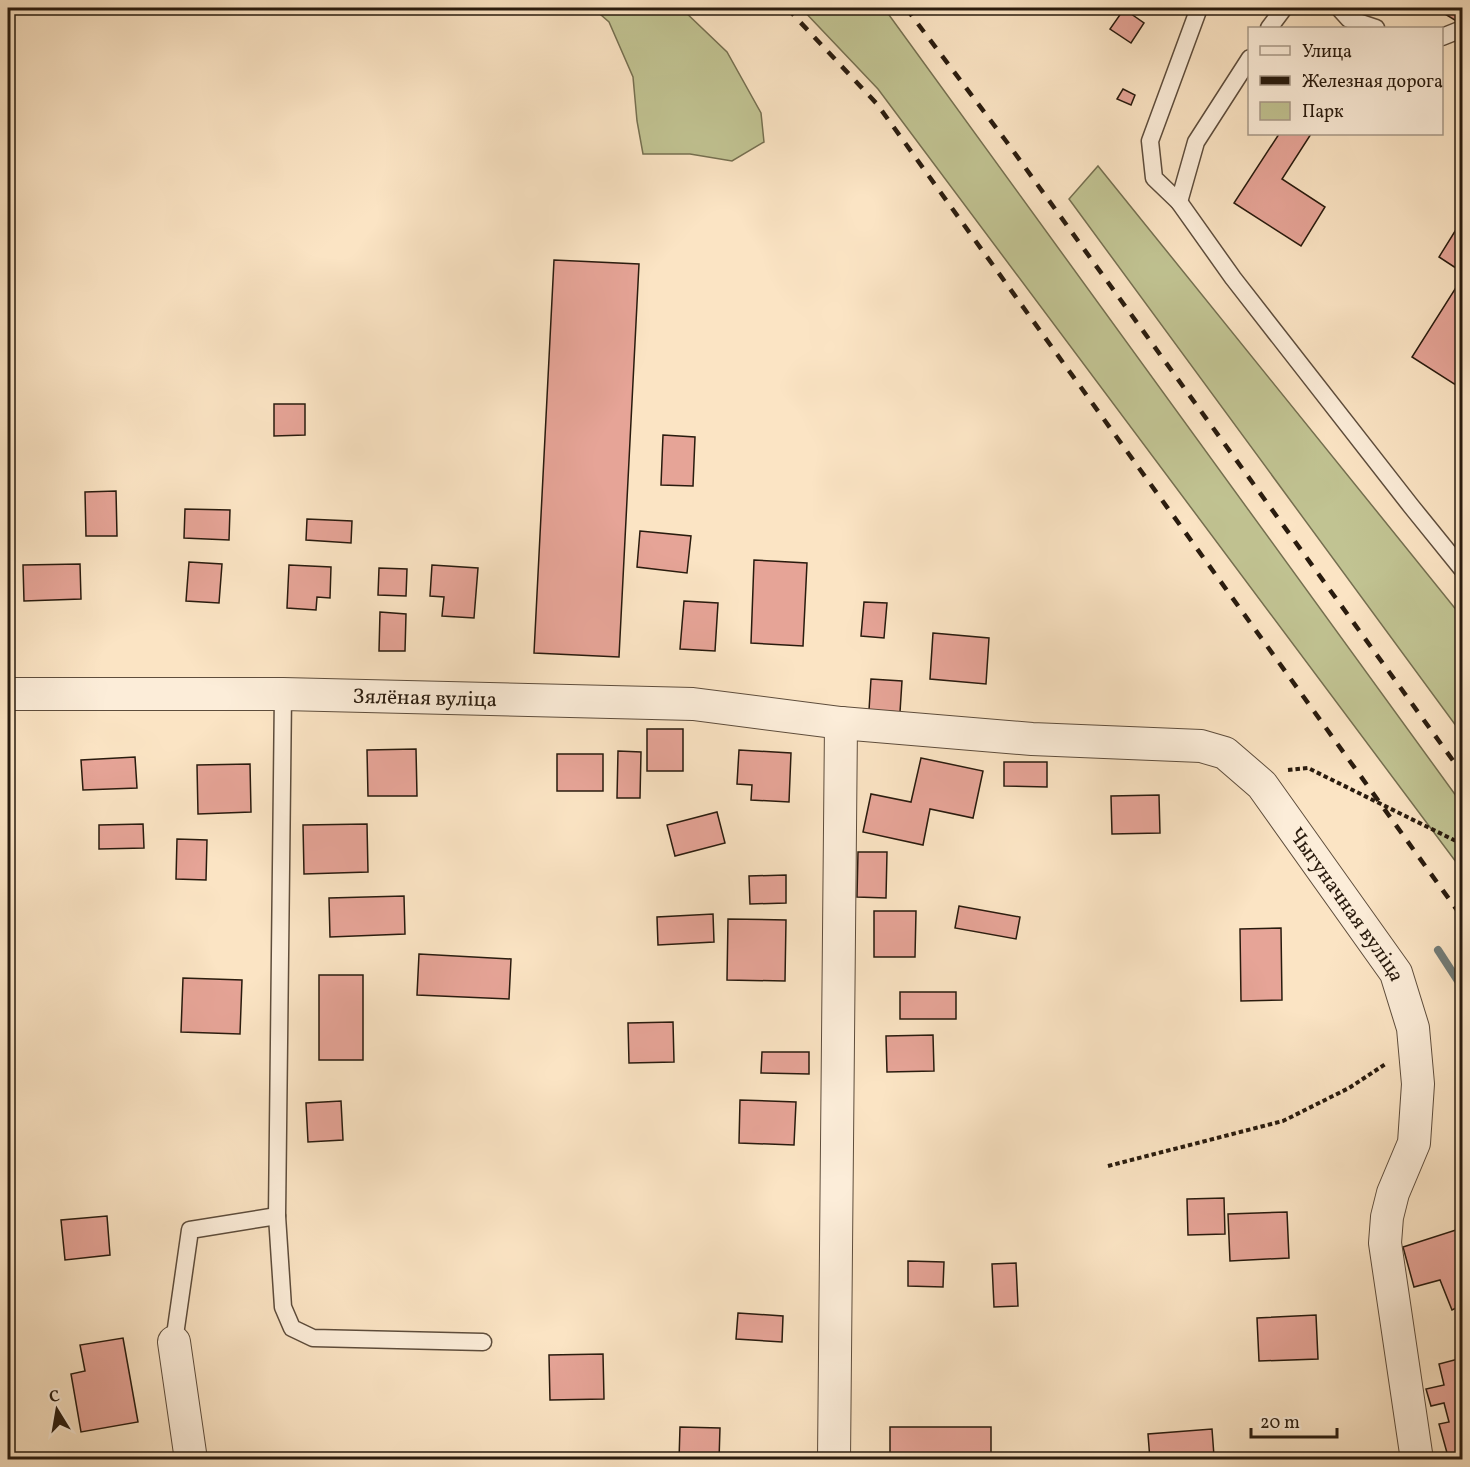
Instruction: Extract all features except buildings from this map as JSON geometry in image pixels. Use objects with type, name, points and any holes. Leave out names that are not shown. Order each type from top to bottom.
[{"type":"street","name":"Зялёная вуліца","points":[[8,694],[283,694],[693,704],[842,723]]},
{"type":"street","name":"Чыгуначная вуліца","points":[[842,723],[1032,739],[1201,746],[1225,753],[1262,785],[1396,973],[1413,1028],[1418,1084],[1414,1143],[1393,1193],[1387,1217],[1385,1243],[1417,1460]]},
{"type":"street","points":[[834,1460],[842,723]]},
{"type":"street","points":[[174,1342],[191,1460]]},
{"type":"lane","points":[[1199,8],[1150,141],[1154,178],[1179,202],[1240,287],[1462,569]]},
{"type":"lane","points":[[1270,27],[1284,8]]},
{"type":"lane","points":[[1339,8],[1349,19],[1373,27]]},
{"type":"lane","points":[[1443,37],[1462,29]]},
{"type":"lane","points":[[1179,202],[1196,142],[1248,61]]},
{"type":"lane","points":[[283,694],[277,1216],[283,1307],[292,1328],[313,1338],[483,1342]]},
{"type":"lane","points":[[174,1342],[190,1230],[277,1216]]},
{"type":"path","points":[[1248,772],[1308,768],[1462,844]]},
{"type":"path","points":[[1108,1166],[1283,1121],[1349,1088],[1415,1045]]},
{"type":"green space","points":[[593,8],[681,8],[727,52],[761,113],[764,142],[732,161],[690,154],[643,154],[633,77],[609,22]]},
{"type":"green space","points":[[801,8],[884,8],[1462,804],[1462,870],[878,89]]},
{"type":"green space","points":[[1098,166],[1462,617],[1462,734],[1069,199]]},
{"type":"waterway","points":[[1438,950],[1462,987]]},
{"type":"railway","points":[[787,8],[877,104],[1462,917]]},
{"type":"railway","points":[[906,8],[1006,141],[1462,773]]}]
